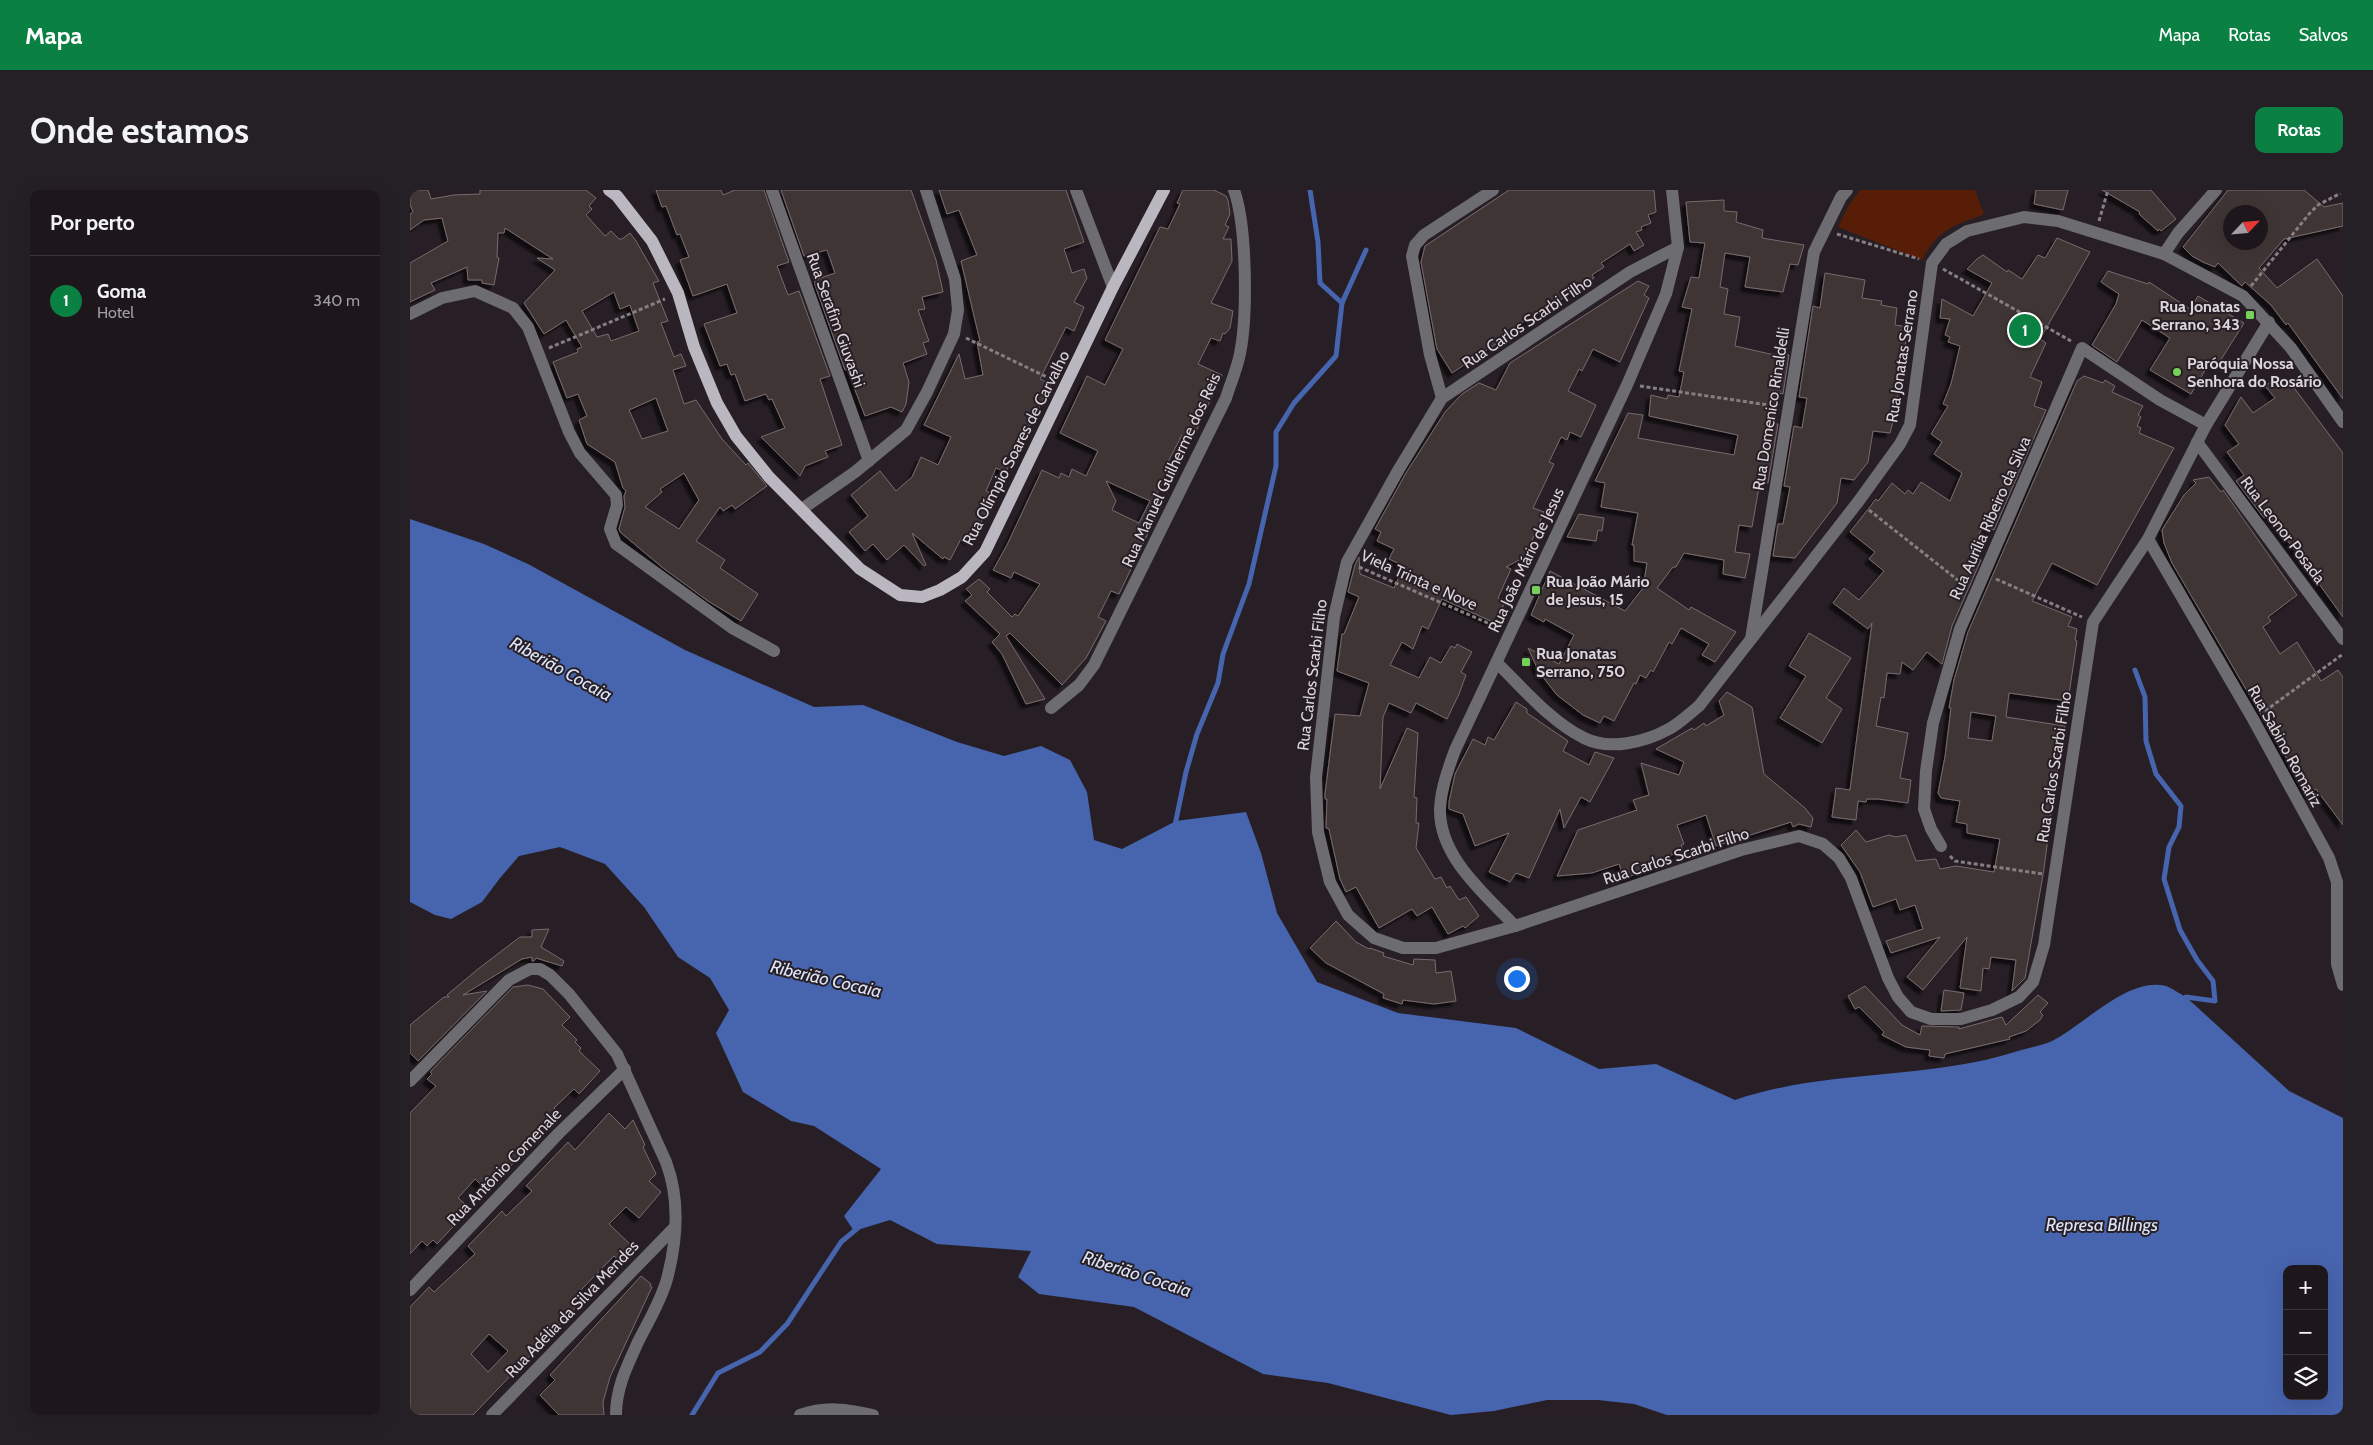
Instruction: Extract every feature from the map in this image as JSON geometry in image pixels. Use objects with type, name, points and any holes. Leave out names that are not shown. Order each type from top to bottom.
[{"type":"main road","name":"Rua Olímpio Soares de Carvalho","points":[[609,190],[617,196],[652,241],[678,294],[694,347],[716,403],[736,436],[764,470],[860,569],[900,595],[922,597],[940,590],[962,577],[985,552],[1113,287],[1164,190]]},
{"type":"street","name":"Rua Serafim Giuvashi","points":[[772,190],[869,461]]},
{"type":"street","points":[[802,509],[869,461],[906,430],[927,392],[954,334],[958,310],[955,279],[926,190]]},
{"type":"street","points":[[1076,190],[1113,287]]},
{"type":"street","name":"Rua Manuel Guilherme dos Reis","points":[[1051,708],[1079,685],[1094,665],[1226,398],[1239,358],[1244,315],[1242,222],[1234,190]]},
{"type":"street","points":[[1442,398],[1430,355],[1412,256],[1415,245],[1424,235],[1492,190]]},
{"type":"street","name":"Rua João Mário de Jesus","points":[[1515,926],[1470,878],[1453,855],[1443,835],[1440,810],[1445,778],[1455,750],[1497,663],[1509,633],[1628,385],[1666,294],[1678,247],[1672,190]]},
{"type":"street","name":"Rua Domenico Rinaldelli","points":[[1751,642],[1787,408],[1814,252],[1841,197],[1847,190]]},
{"type":"street","points":[[2164,254],[2178,234],[2216,190]]},
{"type":"street","name":"Rua Jonatas Serrano","points":[[1497,663],[1556,718],[1585,739],[1611,744],[1641,741],[1669,729],[1700,706],[1858,502],[1900,444],[1910,425],[1932,263],[1946,244],[1967,231],[2024,217],[2058,221],[2164,254],[2243,296],[2291,348],[2343,422]]},
{"type":"street","name":"Rua Carlos Scarbi Filho","points":[[1678,247],[1630,272],[1442,398],[1399,469],[1347,562],[1334,617],[1316,777],[1318,832],[1330,882],[1348,915],[1374,938],[1403,948],[1436,948],[1515,926],[1741,850],[1799,836],[1823,844],[1839,858],[1851,878],[1888,978],[1898,997],[1911,1012],[1931,1019],[1961,1019],[1992,1010],[2019,997],[2032,982],[2044,945],[2093,622],[2148,539],[2206,425],[2268,322]]},
{"type":"street","points":[[410,314],[442,298],[475,291],[514,308],[528,327],[569,432],[580,453],[616,495],[617,505],[610,529],[616,544],[732,628],[774,651]]},
{"type":"street","points":[[2082,348],[2160,400],[2206,425]]},
{"type":"street","name":"Rua Aurília Ribeiro da Silva","points":[[1941,846],[1931,830],[1924,809],[1926,771],[1933,723],[1960,629],[2082,348]]},
{"type":"street","name":"Rua Leonor Posada","points":[[2197,442],[2343,639]]},
{"type":"street","name":"Rua Sabino Romariz","points":[[2148,539],[2253,720],[2329,858],[2337,882],[2337,964],[2343,985]]},
{"type":"street","points":[[410,1081],[509,980],[521,972],[534,969],[550,975],[607,1040],[625,1069],[672,1179],[676,1200],[675,1227],[667,1280],[619,1388],[616,1415]]},
{"type":"street","name":"Rua Antônio Comenale","points":[[410,1290],[564,1128],[625,1069]]},
{"type":"street","name":"Rua Adélia da Silva Mendes","points":[[492,1415],[675,1227]]},
{"type":"street","points":[[800,1415],[821,1409],[845,1408],[873,1415]]},
{"type":"path","points":[[2096,232],[2108,190]]},
{"type":"path","points":[[2243,296],[2309,214],[2318,205],[2343,192]]},
{"type":"path","points":[[1824,230],[1932,263],[2082,348]]},
{"type":"path","points":[[539,352],[678,294]]},
{"type":"path","points":[[954,334],[1066,386]]},
{"type":"path","points":[[1628,385],[1787,408]]},
{"type":"path","points":[[1858,502],[1975,594]]},
{"type":"path","name":"Viela Trinta e Nove","points":[[1347,562],[1509,633]]},
{"type":"path","points":[[1984,574],[2093,622]]},
{"type":"path","points":[[2253,720],[2343,654]]},
{"type":"path","points":[[1941,846],[1955,861],[2054,876]]},
{"type":"shaded area","points":[[1860,190],[1975,190],[1984,214],[1947,230],[1934,241],[1922,260],[1838,227],[1849,205]]},
{"type":"water","points":[[410,519],[484,544],[528,564],[685,650],[814,707],[863,705],[957,742],[1004,756],[1041,746],[1070,760],[1087,792],[1094,840],[1122,849],[1176,821],[1246,812],[1261,853],[1277,913],[1317,982],[1398,1013],[1516,1028],[1599,1069],[1656,1064],[1735,1100],[1769,1090],[1804,1083],[1946,1067],[1981,1061],[2052,1041],[2106,1004],[2137,988],[2151,985],[2166,986],[2186,997],[2289,1091],[2343,1118],[2343,1415],[1667,1415],[1634,1404],[1598,1400],[1547,1400],[1494,1411],[1451,1415],[1328,1383],[1263,1374],[1134,1307],[1039,1294],[1018,1277],[1031,1251],[937,1244],[890,1220],[854,1231],[844,1216],[881,1169],[814,1126],[791,1121],[743,1092],[716,1033],[729,1010],[710,978],[678,957],[644,907],[605,864],[560,847],[519,856],[482,902],[451,919],[435,915],[410,902]]},
{"type":"building","points":[[410,190],[428,190],[431,199],[454,195],[480,194],[480,190],[586,190],[596,198],[589,206],[592,209],[586,215],[605,236],[611,231],[619,239],[622,239],[630,233],[659,281],[653,283],[668,321],[661,323],[674,357],[681,354],[686,366],[673,370],[684,404],[696,400],[722,439],[746,465],[748,463],[767,486],[735,509],[732,505],[723,511],[720,507],[696,541],[725,560],[720,568],[758,594],[741,621],[708,601],[663,568],[620,532],[626,491],[623,488],[615,462],[587,444],[579,420],[587,416],[578,394],[567,398],[553,362],[578,352],[577,349],[582,347],[566,320],[544,334],[524,303],[555,270],[537,258],[553,259],[505,228],[504,233],[498,233],[497,257],[499,258],[494,285],[482,283],[482,280],[468,280],[467,267],[431,283],[435,290],[410,302],[410,263],[448,241],[442,218],[424,220],[410,230],[410,214],[413,212],[410,204]],"holes":[[[614,292],[620,309],[630,305],[639,331],[611,341],[608,334],[597,337],[582,311]],[[656,398],[668,431],[642,439],[629,410]],[[684,473],[699,500],[679,529],[645,507],[662,492],[660,489]]]},
{"type":"building","points":[[656,190],[721,190],[723,195],[735,190],[764,190],[789,262],[777,266],[788,295],[799,291],[830,376],[820,379],[842,445],[825,451],[828,457],[805,466],[800,476],[761,437],[785,428],[772,399],[769,400],[766,394],[745,401],[735,374],[731,375],[727,364],[720,366],[704,324],[737,313],[727,284],[693,296],[680,260],[689,257],[680,234],[677,235],[666,206],[662,207]]},
{"type":"building","points":[[781,190],[911,190],[936,260],[943,292],[922,297],[925,309],[918,310],[929,341],[923,343],[927,354],[903,363],[909,382],[906,404],[902,412],[891,407],[865,416],[847,369],[845,370],[815,285],[815,280],[835,273],[827,250],[804,256]]},
{"type":"building","points":[[939,190],[1066,190],[1084,242],[1064,249],[1072,273],[1084,269],[1087,278],[1074,302],[1084,307],[1074,331],[1066,327],[1040,379],[1051,384],[1006,472],[996,468],[986,491],[994,495],[972,541],[962,537],[950,560],[944,557],[943,559],[912,533],[926,565],[924,566],[904,545],[887,560],[873,544],[865,551],[849,532],[868,516],[851,495],[880,471],[896,491],[912,477],[921,457],[938,465],[951,437],[924,425],[959,354],[965,379],[983,375],[977,342],[980,341],[961,261],[977,255],[959,210],[947,214]]},
{"type":"building","points":[[1183,190],[1214,190],[1226,196],[1228,200],[1230,214],[1225,225],[1229,227],[1223,239],[1231,239],[1232,261],[1211,303],[1233,311],[1230,328],[1225,334],[1223,333],[1220,341],[1211,338],[1198,364],[1222,375],[1192,440],[1182,435],[1168,462],[1171,464],[1156,496],[1164,500],[1119,594],[1111,591],[1098,617],[1106,621],[1086,658],[1062,685],[1010,633],[1006,636],[1045,699],[1026,704],[1002,654],[992,642],[1000,634],[965,601],[972,595],[966,589],[979,579],[990,589],[987,592],[1012,617],[1015,614],[1018,616],[1040,584],[1014,572],[1011,578],[993,570],[1007,545],[1042,470],[1059,478],[1061,473],[1069,477],[1072,469],[1086,476],[1098,451],[1060,433],[1087,376],[1105,385],[1123,349],[1105,340],[1160,227],[1168,229],[1180,204],[1177,203]],"holes":[[[1106,481],[1150,501],[1139,523],[1112,510],[1116,501]]]},
{"type":"building","points":[[1509,190],[1654,190],[1656,212],[1648,215],[1651,223],[1641,227],[1642,230],[1636,232],[1644,245],[1634,251],[1630,244],[1601,263],[1604,267],[1592,275],[1594,278],[1497,339],[1499,342],[1452,373],[1437,349],[1421,262],[1425,246]]},
{"type":"building","points":[[2036,190],[2068,190],[2063,210],[2034,204]]},
{"type":"building","points":[[2102,190],[2151,190],[2176,219],[2161,231],[2159,229],[2158,231],[2139,214],[2140,212]]},
{"type":"building","points":[[2228,190],[2304,190],[2324,207],[2343,203],[2343,226],[2284,239],[2259,268],[2277,288],[2317,259],[2343,296],[2343,399],[2288,323],[2286,325],[2271,305],[2245,282],[2242,286],[2218,263],[2215,267],[2192,256],[2183,247]]},
{"type":"building","points":[[1724,200],[1724,211],[1737,212],[1736,222],[1763,230],[1762,238],[1804,245],[1798,265],[1790,264],[1783,292],[1745,287],[1750,257],[1725,253],[1720,287],[1728,289],[1724,314],[1740,317],[1735,346],[1770,354],[1789,355],[1783,394],[1778,393],[1774,424],[1778,424],[1768,483],[1760,482],[1752,527],[1739,525],[1735,552],[1750,554],[1745,578],[1723,574],[1724,560],[1684,553],[1676,567],[1673,567],[1657,588],[1689,610],[1691,607],[1736,632],[1715,662],[1702,655],[1709,644],[1681,628],[1672,644],[1669,642],[1653,672],[1651,670],[1646,678],[1640,675],[1636,684],[1634,683],[1614,721],[1604,716],[1600,723],[1583,715],[1557,695],[1539,672],[1528,648],[1559,664],[1574,635],[1545,619],[1544,622],[1531,615],[1550,571],[1625,611],[1643,588],[1647,563],[1634,561],[1634,545],[1632,545],[1638,513],[1601,507],[1605,483],[1595,481],[1628,413],[1643,415],[1638,438],[1734,455],[1738,435],[1649,416],[1651,395],[1667,399],[1668,395],[1679,397],[1684,372],[1679,371],[1692,309],[1682,307],[1691,277],[1699,278],[1705,243],[1690,242],[1686,202]]},
{"type":"building","points":[[2057,238],[2090,252],[2040,339],[2046,343],[2030,377],[2042,382],[2034,406],[2046,410],[1994,530],[1983,526],[1969,555],[1981,560],[1952,626],[1942,664],[1927,652],[1913,670],[1902,662],[1900,674],[1887,673],[1884,698],[1881,697],[1876,726],[1908,733],[1900,778],[1911,780],[1908,803],[1867,799],[1866,802],[1858,801],[1856,820],[1832,817],[1836,788],[1850,790],[1872,623],[1868,629],[1833,603],[1844,588],[1859,600],[1884,571],[1869,559],[1875,552],[1850,532],[1876,499],[1878,501],[1892,483],[1905,494],[1908,490],[1913,494],[1921,482],[1950,501],[1962,473],[1934,454],[1942,442],[1931,434],[1948,406],[1943,404],[1951,384],[1960,346],[1948,342],[1950,337],[1945,335],[1950,319],[1940,318],[1942,299],[1973,316],[1992,283],[1967,269],[1977,259],[1983,255],[2007,272],[2008,270],[2022,279],[2038,255],[2045,258]]},
{"type":"building","points":[[2108,271],[2148,284],[2149,282],[2190,309],[2198,296],[2244,323],[2217,366],[2210,362],[2191,394],[2150,370],[2170,338],[2142,320],[2117,362],[2092,345],[2116,304],[2119,294],[2101,282]]},
{"type":"building","points":[[1825,273],[1865,280],[1862,298],[1882,301],[1881,305],[1897,308],[1895,325],[1908,327],[1896,409],[1890,433],[1873,431],[1868,462],[1854,480],[1841,478],[1837,503],[1795,558],[1773,556],[1778,524],[1783,524],[1790,487],[1784,486],[1794,426],[1802,428],[1807,398],[1799,397],[1813,306],[1820,308]]},
{"type":"building","points":[[1638,281],[1649,286],[1644,295],[1649,298],[1620,362],[1593,349],[1582,371],[1579,369],[1568,391],[1596,405],[1581,437],[1570,432],[1567,440],[1561,437],[1549,462],[1554,464],[1533,508],[1544,512],[1525,557],[1506,567],[1511,569],[1498,598],[1505,602],[1495,623],[1442,599],[1428,629],[1422,626],[1413,649],[1402,642],[1390,665],[1419,678],[1430,657],[1441,663],[1451,646],[1455,648],[1457,644],[1472,652],[1461,672],[1466,675],[1447,719],[1416,703],[1411,713],[1389,703],[1383,717],[1380,789],[1407,728],[1418,733],[1414,797],[1417,798],[1416,823],[1419,823],[1416,848],[1435,879],[1441,877],[1447,888],[1450,886],[1459,900],[1466,897],[1479,916],[1465,928],[1463,926],[1448,934],[1432,907],[1417,916],[1412,909],[1379,928],[1356,887],[1346,892],[1340,879],[1329,829],[1326,828],[1327,799],[1325,799],[1325,794],[1335,714],[1360,716],[1369,683],[1337,671],[1342,634],[1344,634],[1359,597],[1348,592],[1355,565],[1359,557],[1360,574],[1394,588],[1404,566],[1389,559],[1394,549],[1377,541],[1381,532],[1375,529],[1406,473],[1445,412],[1462,394],[1479,383],[1496,390],[1510,363]]},
{"type":"building","points":[[2084,376],[2103,383],[2105,380],[2115,386],[2112,392],[2143,406],[2138,415],[2141,417],[2137,426],[2141,428],[2139,433],[2174,448],[2097,585],[2052,563],[2032,601],[2072,617],[2068,626],[2077,629],[2075,640],[2077,641],[2068,701],[2009,693],[2006,717],[2065,726],[2053,797],[2044,869],[2025,978],[2012,991],[2016,960],[1991,957],[1989,969],[1983,968],[1981,991],[1960,988],[1967,937],[1923,990],[1907,977],[1940,937],[1891,953],[1886,941],[1923,929],[1915,905],[1900,910],[1896,899],[1873,907],[1860,872],[1841,845],[1856,830],[1866,842],[1889,835],[1896,837],[1906,835],[1916,861],[1936,859],[1940,869],[1956,866],[1994,872],[2000,839],[1967,833],[1967,824],[1956,822],[1960,801],[1941,798],[1938,793],[1945,757],[1951,708],[1949,708],[1954,680],[1968,632],[2077,381]],"holes":[[[1971,712],[1996,716],[1992,741],[1968,738]]]},
{"type":"building","points":[[2279,376],[2288,388],[2292,385],[2343,453],[2343,617],[2269,515],[2264,518],[2236,481],[2244,475],[2227,452],[2239,444],[2225,425],[2241,397],[2253,413],[2275,398],[2265,386]]},
{"type":"building","points":[[2209,477],[2221,492],[2223,490],[2297,595],[2268,617],[2271,621],[2263,627],[2280,654],[2297,642],[2321,681],[2338,670],[2343,677],[2343,825],[2316,789],[2308,795],[2172,563],[2164,543],[2162,530],[2184,495],[2196,483],[2193,480]]},
{"type":"building","points":[[1579,514],[1604,518],[1602,531],[1598,530],[1596,541],[1567,537]]},
{"type":"building","points":[[1809,633],[1851,658],[1826,698],[1842,709],[1822,743],[1780,718],[1806,676],[1789,666]]},
{"type":"building","points":[[1727,692],[1752,707],[1764,774],[1805,808],[1813,818],[1811,827],[1799,824],[1793,827],[1791,822],[1716,846],[1706,815],[1677,825],[1684,844],[1681,845],[1683,851],[1657,860],[1659,867],[1624,878],[1619,864],[1592,873],[1557,876],[1578,830],[1637,810],[1633,800],[1649,795],[1641,763],[1679,775],[1684,762],[1656,749],[1692,728],[1694,730],[1704,723],[1706,726],[1724,715],[1719,701]]},
{"type":"building","points":[[1516,702],[1527,709],[1527,713],[1568,741],[1563,751],[1589,765],[1595,752],[1614,758],[1590,802],[1581,797],[1564,828],[1560,809],[1529,878],[1516,873],[1510,882],[1489,872],[1509,833],[1475,846],[1463,814],[1449,809],[1449,802],[1455,774],[1473,739],[1485,745],[1488,737],[1494,740]]},
{"type":"building","points":[[1336,921],[1356,942],[1369,949],[1384,953],[1383,956],[1413,965],[1414,959],[1435,960],[1436,973],[1451,971],[1456,1001],[1434,1004],[1403,1000],[1402,1004],[1383,998],[1384,994],[1326,963],[1310,948]]},
{"type":"building","points":[[549,929],[541,947],[564,961],[562,966],[536,958],[532,961],[532,957],[522,959],[463,995],[487,991],[418,1061],[410,1053],[410,1025],[444,997],[449,997],[447,995],[520,937],[532,937],[532,930]]},
{"type":"building","points":[[528,985],[543,989],[570,1017],[562,1025],[577,1040],[575,1042],[581,1048],[579,1051],[600,1071],[579,1094],[574,1089],[554,1108],[560,1114],[487,1191],[475,1179],[458,1198],[464,1203],[457,1210],[463,1216],[437,1244],[433,1240],[427,1246],[422,1241],[410,1254],[410,1113],[436,1086],[427,1079],[432,1074],[430,1072],[513,987]]},
{"type":"building","points":[[1865,986],[1902,1025],[1920,1035],[1922,1026],[1959,1027],[1959,1029],[2002,1017],[2006,1025],[2038,995],[2048,1003],[2040,1012],[2043,1015],[2040,1020],[2026,1031],[2009,1037],[2010,1039],[1945,1054],[1944,1058],[1929,1056],[1930,1050],[1906,1047],[1882,1035],[1884,1032],[1859,1007],[1855,1009],[1848,996]]},
{"type":"building","points":[[1944,990],[1964,993],[1961,1010],[1941,1011]]},
{"type":"building","points":[[609,1113],[625,1129],[633,1120],[656,1174],[649,1181],[661,1192],[639,1218],[626,1207],[609,1224],[634,1248],[620,1262],[614,1256],[580,1291],[586,1297],[473,1415],[410,1415],[410,1307],[429,1287],[434,1292],[475,1254],[468,1246],[502,1211],[506,1216],[532,1191],[526,1186],[568,1142],[575,1150]],"holes":[[[489,1334],[508,1351],[488,1372],[471,1354]]]},
{"type":"building","points":[[641,1276],[652,1287],[610,1377],[603,1402],[604,1415],[559,1415],[540,1395],[555,1380],[550,1375]]},
{"type":"waterway","points":[[1310,190],[1318,242],[1320,283],[1342,303]]},
{"type":"waterway","points":[[1175,825],[1186,772],[1197,734],[1218,683],[1223,654],[1249,584],[1276,466],[1276,432],[1294,403],[1336,356],[1342,303],[1366,250]]},
{"type":"waterway","points":[[2135,670],[2145,697],[2146,741],[2156,774],[2181,806],[2179,827],[2169,847],[2164,879],[2180,930],[2197,960],[2213,981],[2215,1001],[2186,997]]},
{"type":"waterway","points":[[692,1415],[718,1373],[760,1352],[787,1324],[841,1242],[859,1227]]},
{"type":"place","name":"Rua Jonatas Serrano, 343","points":[[2250,315]]},
{"type":"place","name":"Goma","points":[[2025,330]]},
{"type":"place","name":"Paróquia Nossa Senhora do Rosário","points":[[2177,372]]},
{"type":"place","name":"Rua João Mário de Jesus, 15","points":[[1536,590]]},
{"type":"place","name":"Rua Jonatas Serrano, 750","points":[[1526,662]]},
{"type":"water label","name":"Riberião Cocaia","points":[[561,669]]},
{"type":"water label","name":"Riberião Cocaia","points":[[826,979]]},
{"type":"water label","name":"Represa Billings","points":[[2102,1225]]},
{"type":"water label","name":"Riberião Cocaia","points":[[1137,1274]]}]
